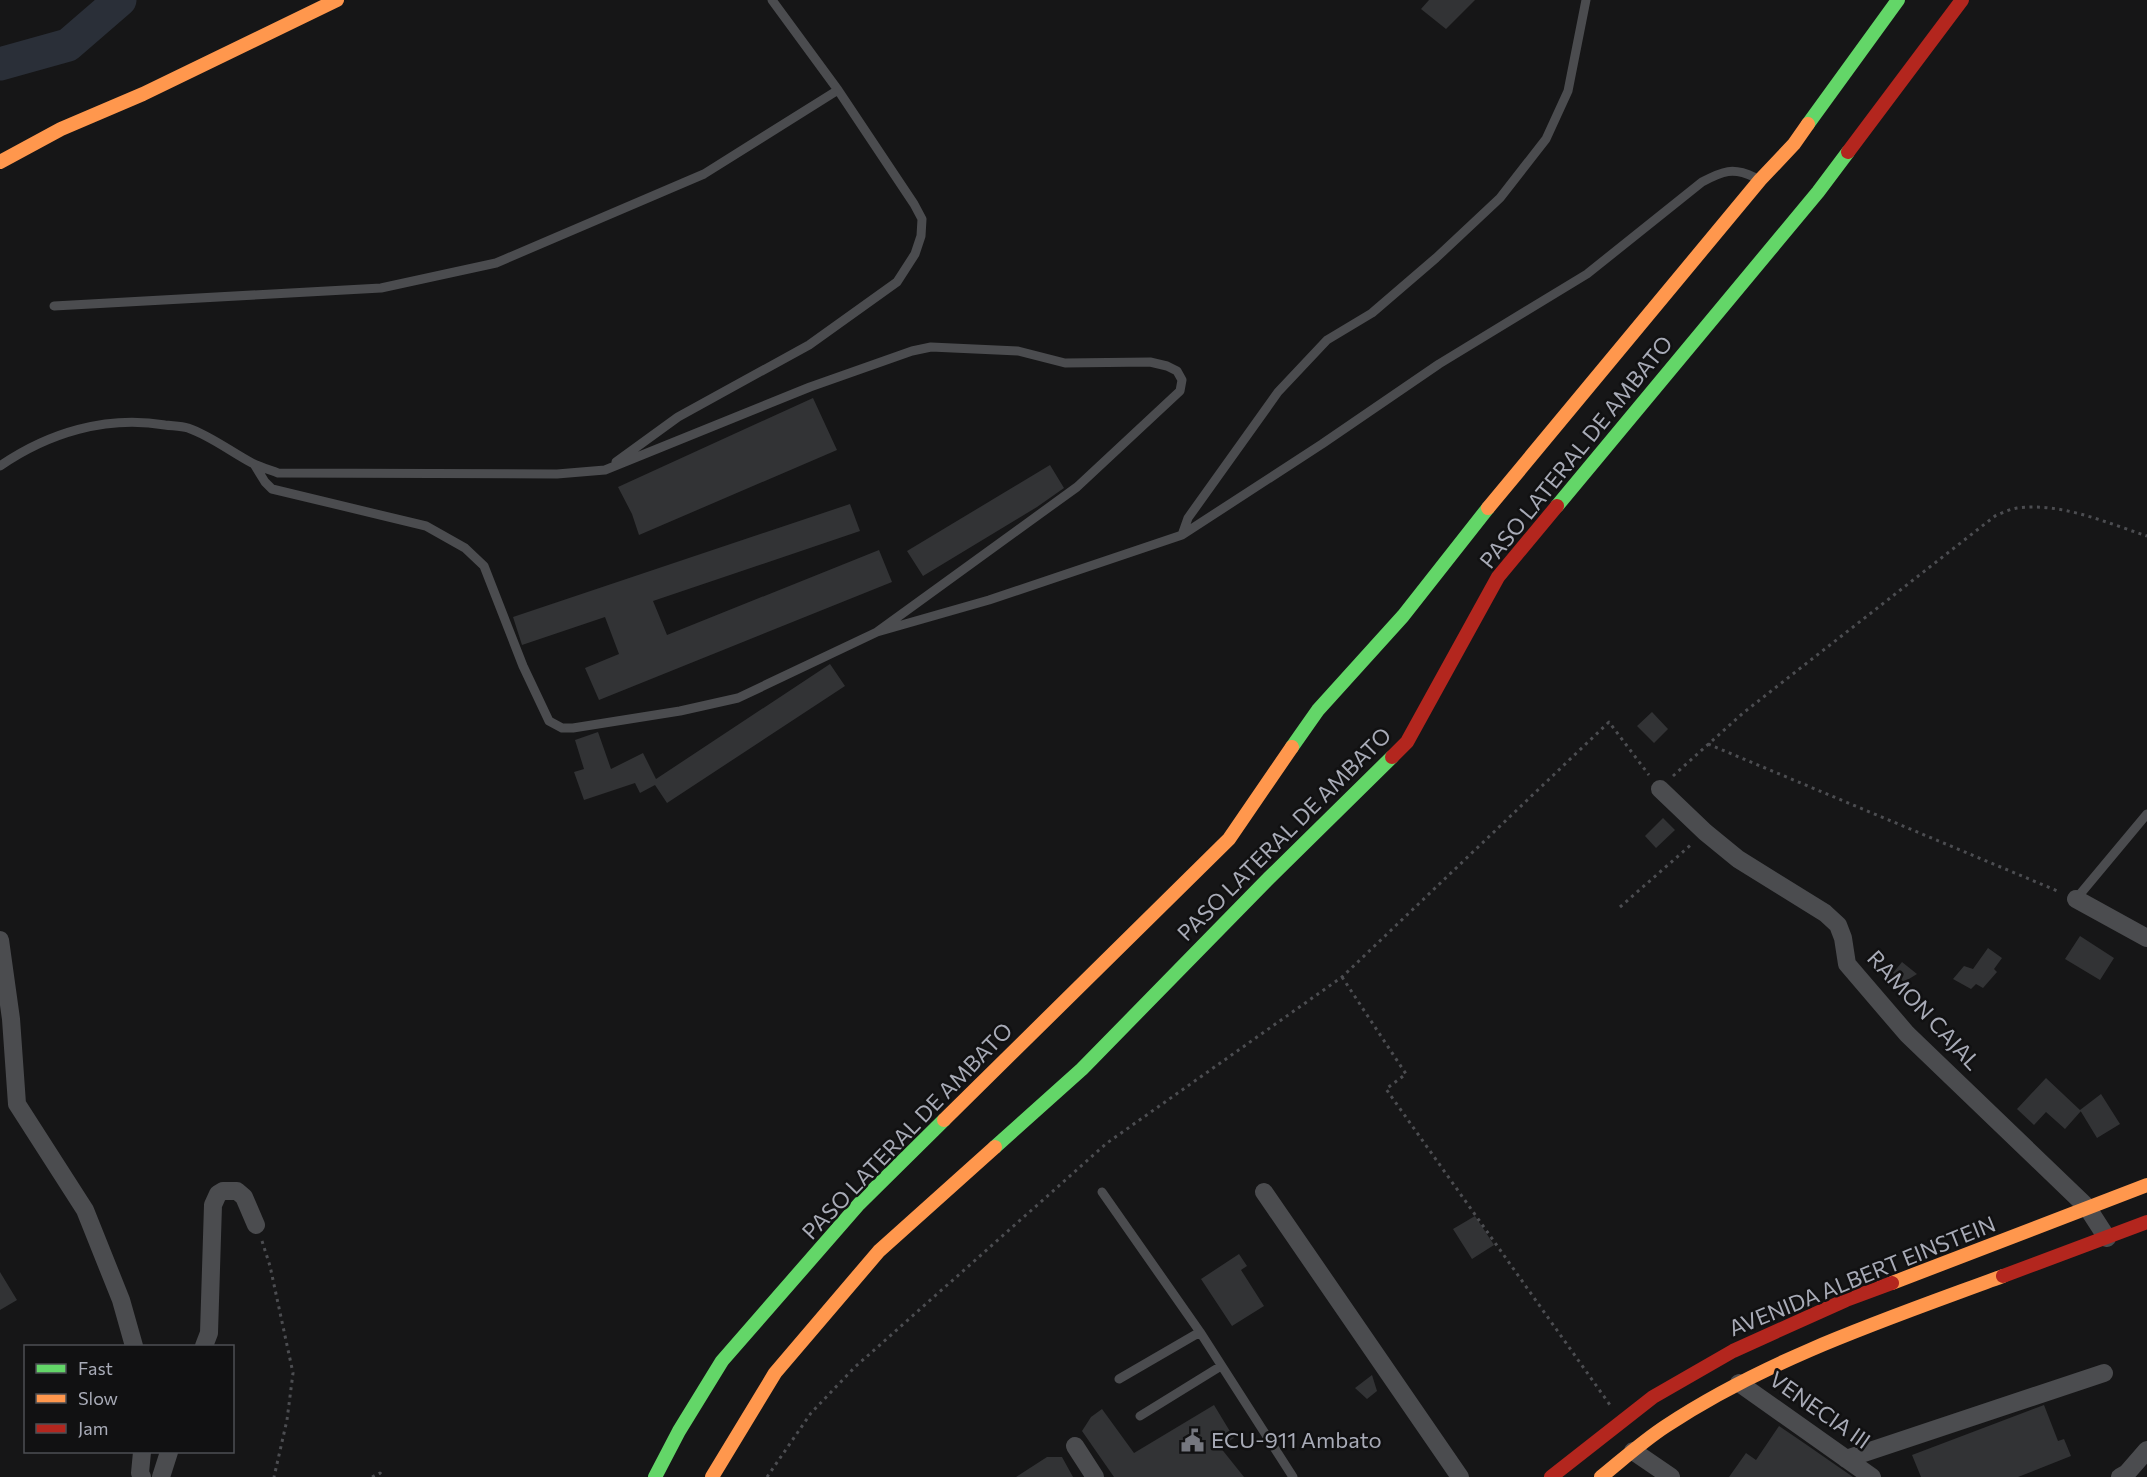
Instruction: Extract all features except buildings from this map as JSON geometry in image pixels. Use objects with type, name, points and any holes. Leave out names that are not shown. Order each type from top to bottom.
[{"type":"main road","points":[[0,162],[62,129],[142,94],[337,0]]},
{"type":"main road","name":"PASO LATERAL DE AMBATO","points":[[655,1477],[679,1431],[722,1361],[859,1204],[1229,839],[1318,710],[1403,616],[1514,475],[1760,180],[1794,144],[1898,0]]},
{"type":"main road","name":"PASO LATERAL DE AMBATO","points":[[712,1477],[723,1455],[775,1373],[879,1251],[1082,1069],[1260,886],[1407,742],[1498,577],[1818,192],[1962,0]]},
{"type":"main road","name":"AVENIDA ALBERT EINSTEIN","points":[[1551,1477],[1653,1397],[1733,1351],[1846,1300],[2147,1185]]},
{"type":"main road","points":[[1601,1477],[1664,1426],[1740,1383],[1825,1342],[2146,1224]]},
{"type":"street","name":"RAMON CAJAL","points":[[1660,789],[1705,832],[1738,859],[1826,913],[1838,925],[1843,938],[1847,964],[1907,1034],[2087,1207],[2107,1238]]},
{"type":"street","points":[[2076,899],[2147,938]]},
{"type":"street","points":[[0,940],[11,1019],[17,1104],[86,1210],[121,1300],[133,1345]]},
{"type":"street","points":[[205,1345],[209,1333],[214,1199],[223,1191],[237,1191],[244,1197],[256,1225]]},
{"type":"street","points":[[1264,1192],[1460,1477]]},
{"type":"street","points":[[1846,1459],[2104,1373]]},
{"type":"street","name":"VENECIA III","points":[[1740,1383],[1872,1477]]},
{"type":"street","points":[[1075,1446],[1095,1477]]},
{"type":"street","points":[[2120,1477],[2127,1473],[2147,1449]]},
{"type":"street","points":[[1633,1451],[1671,1477]]},
{"type":"street","points":[[142,1453],[140,1473],[142,1477]]},
{"type":"street","points":[[161,1477],[169,1453]]},
{"type":"lane","points":[[605,470],[678,417],[809,345],[897,282],[915,254],[921,236],[922,219],[918,211],[838,90],[772,0]]},
{"type":"lane","points":[[1182,535],[1188,518],[1278,392],[1327,340],[1372,313],[1436,258],[1500,198],[1546,139],[1568,91],[1586,0]]},
{"type":"lane","points":[[54,306],[381,288],[496,263],[704,174],[838,90]]},
{"type":"lane","points":[[254,464],[272,489],[426,526],[465,548],[484,566],[527,675],[549,721],[562,728],[573,728],[680,711],[738,698],[877,632],[989,600],[1182,535],[1439,364],[1587,274],[1702,182],[1720,172],[1740,171],[1760,180]]},
{"type":"lane","points":[[0,466],[21,451],[57,435],[98,424],[143,421],[187,428],[254,464],[278,473],[557,474],[605,470],[810,387],[912,351],[931,347],[1018,351],[1065,363],[1150,362],[1177,371],[1182,380],[1180,391],[1077,487],[877,632]]},
{"type":"lane","points":[[2076,899],[2147,814]]},
{"type":"lane","points":[[1102,1192],[1200,1332],[1293,1477]]},
{"type":"lane","points":[[1119,1379],[1200,1332]]},
{"type":"lane","points":[[1140,1416],[1221,1366]]},
{"type":"path","points":[[767,1477],[811,1413],[855,1367],[1107,1143],[1342,977],[1609,722],[1660,789],[1743,713],[1995,516],[2017,508],[2047,508],[2088,517],[2147,536]]},
{"type":"path","points":[[1708,744],[2076,899]]},
{"type":"path","points":[[1620,907],[1705,832]]},
{"type":"path","points":[[1342,977],[1406,1074],[1386,1089],[1622,1422]]},
{"type":"path","points":[[256,1225],[270,1266],[293,1373],[287,1420],[274,1477]]},
{"type":"path","points":[[372,1477],[380,1473],[384,1477]]},
{"type":"waterway","points":[[0,64],[68,45],[120,0]]},
{"type":"traffic: fast","points":[[1808,124],[1898,0]]},
{"type":"traffic: fast","points":[[1557,506],[1818,192],[1848,152]]},
{"type":"traffic: fast","points":[[1292,747],[1318,710],[1403,616],[1488,508]]},
{"type":"traffic: fast","points":[[995,1147],[1082,1069],[1269,878],[1392,757]]},
{"type":"traffic: fast","points":[[655,1477],[679,1431],[722,1361],[859,1204],[944,1120]]},
{"type":"traffic: slow","points":[[0,162],[61,129],[143,94],[337,0]]},
{"type":"traffic: slow","points":[[1488,508],[1760,180],[1794,144],[1808,124]]},
{"type":"traffic: slow","points":[[944,1120],[1229,839],[1292,747]]},
{"type":"traffic: slow","points":[[712,1477],[775,1373],[879,1251],[995,1147]]},
{"type":"traffic: slow","points":[[1892,1283],[2147,1185]]},
{"type":"traffic: slow","points":[[1601,1477],[1666,1426],[1746,1380],[1830,1342],[2003,1276]]},
{"type":"traffic: jam","points":[[1848,152],[1962,0]]},
{"type":"traffic: jam","points":[[1392,757],[1407,742],[1498,577],[1557,506]]},
{"type":"traffic: jam","points":[[2003,1276],[2147,1222]]},
{"type":"traffic: jam","points":[[1551,1477],[1653,1397],[1733,1351],[1846,1300],[1892,1283]]},
{"type":"place","name":"ECU-911 Ambato","points":[[1193,1440]]}]
